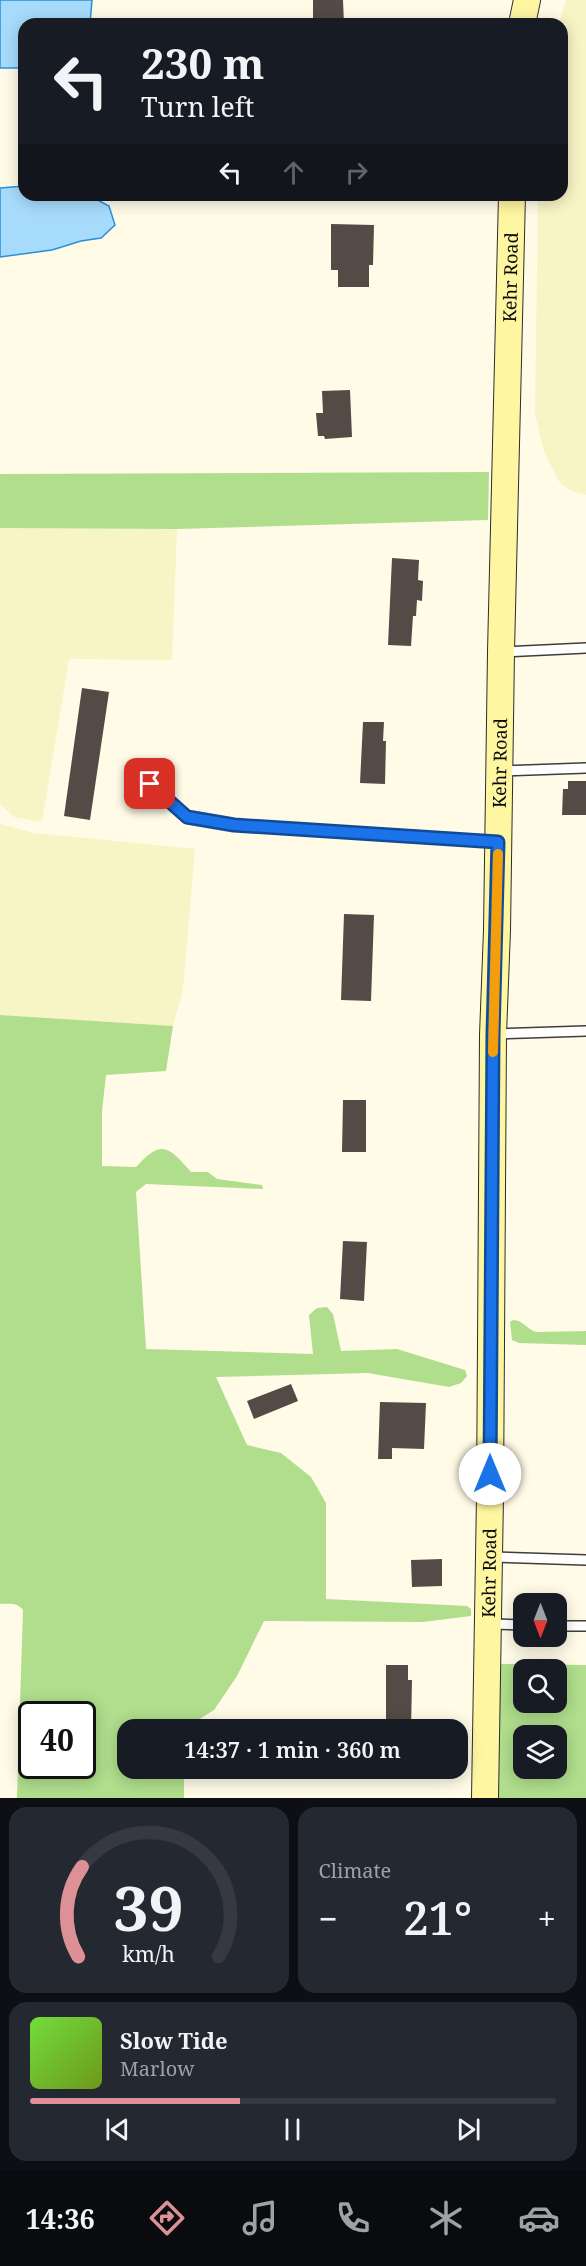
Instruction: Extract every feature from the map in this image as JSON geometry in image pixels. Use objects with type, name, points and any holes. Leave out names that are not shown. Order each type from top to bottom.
[{"type":"street","points":[[523,18],[527,0]]},
{"type":"street","name":"Kehr Road","points":[[485,1798],[493,1035],[512,201]]},
{"type":"lane","points":[[501,652],[586,648]]},
{"type":"lane","points":[[499,771],[586,768]]},
{"type":"lane","points":[[150,784],[187,817],[234,825],[498,842]]},
{"type":"lane","points":[[493,1035],[586,1031]]},
{"type":"lane","points":[[489,1557],[586,1560]]},
{"type":"lane","points":[[488,1624],[513,1625]]},
{"type":"lane","points":[[567,1626],[586,1626]]},
{"type":"shaded area","points":[[566,0],[586,0],[586,495],[573,492],[560,483],[544,452],[535,414],[538,201],[568,201],[568,18],[561,18]]},
{"type":"shaded area","points":[[0,528],[177,529],[172,660],[69,659],[42,822],[14,817],[0,804]]},
{"type":"shaded area","points":[[0,824],[34,833],[195,849],[183,989],[173,1026],[0,1015]]},
{"type":"green space","points":[[489,472],[488,520],[177,529],[0,528],[0,474]]},
{"type":"green space","points":[[0,1015],[173,1026],[166,1071],[106,1075],[102,1111],[102,1166],[136,1167],[152,1152],[165,1149],[177,1157],[191,1172],[208,1172],[217,1179],[262,1185],[263,1189],[146,1184],[136,1192],[146,1349],[313,1354],[309,1315],[317,1308],[327,1307],[333,1314],[341,1351],[397,1349],[465,1370],[467,1376],[461,1383],[449,1387],[368,1373],[216,1377],[247,1445],[281,1453],[311,1477],[326,1503],[326,1599],[467,1606],[471,1609],[471,1616],[423,1622],[264,1621],[237,1676],[214,1710],[200,1719],[117,1719],[117,1779],[184,1779],[184,1798],[17,1798],[18,1767],[18,1779],[96,1779],[96,1701],[20,1701],[23,1610],[21,1607],[0,1604]]},
{"type":"green space","points":[[513,1320],[537,1332],[586,1331],[586,1345],[519,1343],[512,1340],[510,1322]]},
{"type":"green space","points":[[500,1664],[513,1664],[513,1713],[567,1713],[567,1665],[586,1665],[586,1798],[498,1798]]},
{"type":"water","points":[[0,0],[92,0],[90,18],[18,18],[18,68],[0,68]]},
{"type":"water","points":[[18,186],[18,201],[99,201],[109,206],[115,225],[101,238],[81,241],[52,250],[0,257],[0,188]]},
{"type":"building","points":[[313,0],[343,0],[344,18],[313,18]]},
{"type":"building","points":[[331,224],[374,225],[373,265],[369,265],[369,287],[338,287],[338,270],[331,270]]},
{"type":"building","points":[[350,390],[352,437],[325,439],[324,436],[318,436],[316,413],[323,413],[322,391]]},
{"type":"building","points":[[392,558],[419,560],[418,580],[423,581],[422,601],[417,600],[416,616],[413,616],[411,646],[388,645]]},
{"type":"building","points":[[82,688],[109,692],[90,820],[64,816]]},
{"type":"building","points":[[363,722],[384,722],[385,784],[360,783]]},
{"type":"building","points":[[568,781],[586,781],[586,815],[562,815],[563,789],[568,789]]},
{"type":"building","points":[[344,914],[374,915],[371,1001],[341,1000]]},
{"type":"building","points":[[343,1100],[366,1100],[366,1152],[342,1152]]},
{"type":"building","points":[[343,1241],[367,1242],[364,1301],[340,1299]]},
{"type":"building","points":[[291,1384],[298,1401],[254,1419],[247,1401]]},
{"type":"building","points":[[380,1402],[426,1403],[424,1449],[392,1448],[392,1459],[378,1459]]},
{"type":"building","points":[[442,1559],[442,1586],[412,1587],[411,1560]]},
{"type":"building","points":[[386,1665],[408,1665],[408,1680],[412,1680],[411,1719],[386,1719]]},
{"type":"slow traffic","points":[[493,1052],[498,854]]},
{"type":"route","points":[[150,784],[187,817],[234,825],[498,842],[493,1035],[490,1474]]}]
